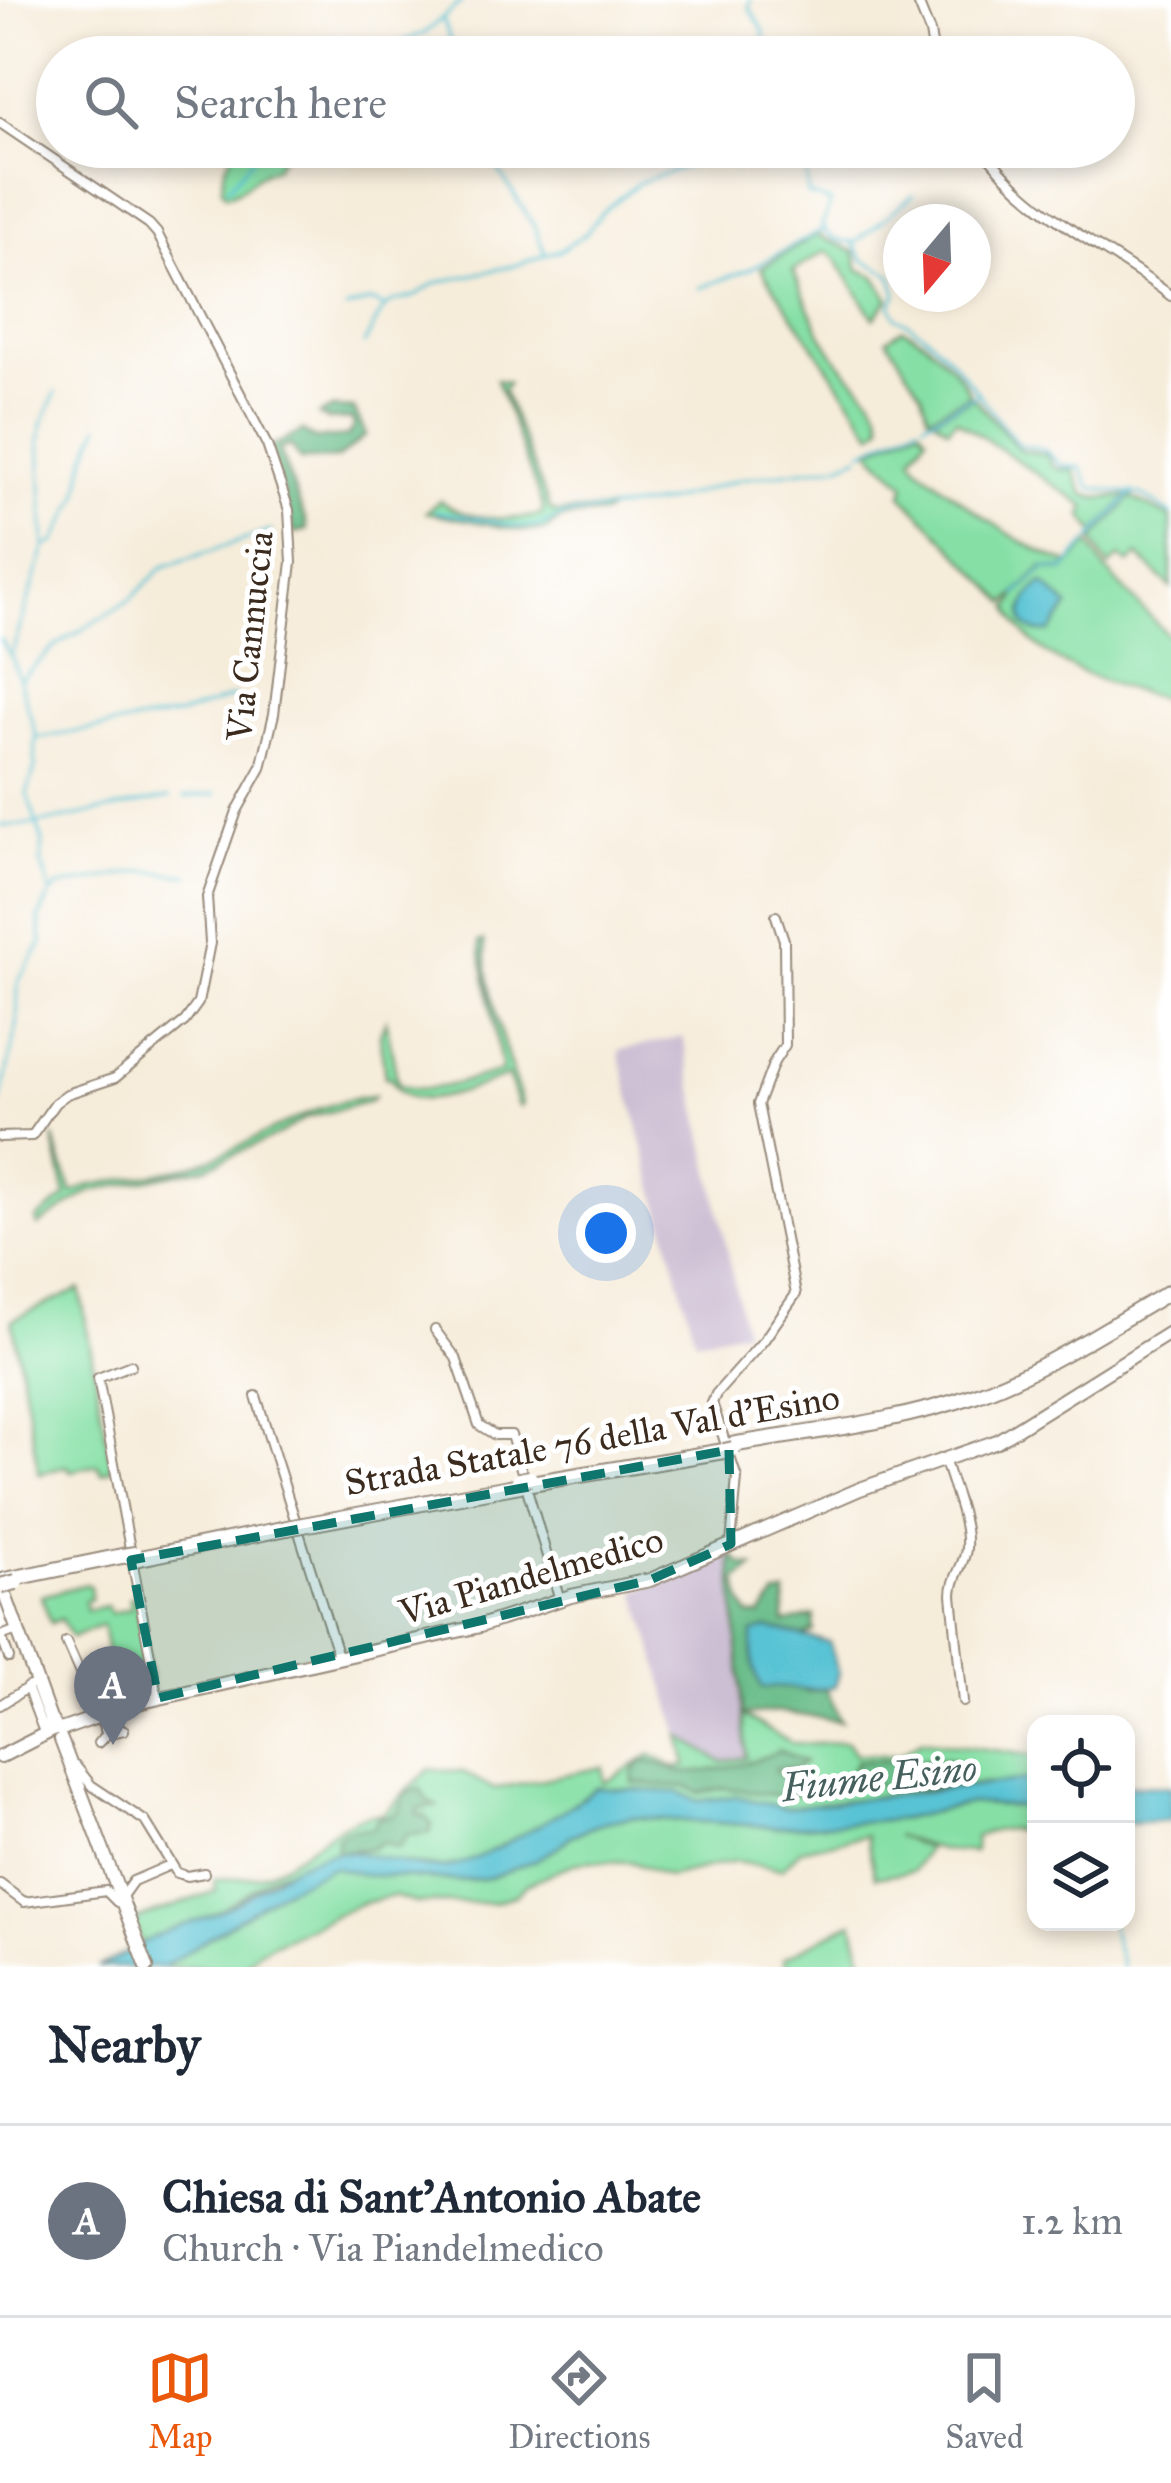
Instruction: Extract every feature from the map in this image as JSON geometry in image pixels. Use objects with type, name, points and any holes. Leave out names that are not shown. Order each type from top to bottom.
[{"type":"highway","name":"Strada Statale 76 della Val d'Esino","points":[[7,1582],[525,1481],[912,1418],[979,1399],[1070,1358],[1171,1294]]},
{"type":"main road","name":"Via Piandelmedico","points":[[0,1757],[98,1714],[480,1626],[560,1600],[650,1580],[860,1489],[1018,1431],[1171,1332]]},
{"type":"main road","points":[[7,1582],[6,1614],[17,1630],[31,1685],[65,1756],[147,1967]]},
{"type":"street","points":[[917,0],[931,36]]},
{"type":"street","name":"Via Cannuccia","points":[[0,122],[36,147]]},
{"type":"street","name":"Via Cannuccia","points":[[0,1137],[32,1136],[55,1103],[67,1094],[115,1078],[185,1022],[198,1003],[210,943],[207,897],[237,811],[261,768],[274,714],[292,562],[289,510],[267,445],[158,233],[65,168]]},
{"type":"street","points":[[1002,168],[1057,224],[1134,267],[1171,296]]},
{"type":"street","points":[[731,1544],[737,1478],[712,1403],[796,1294],[758,1103],[773,1062],[785,1045],[784,940],[776,916]]},
{"type":"street","points":[[435,1330],[456,1358],[479,1425],[495,1435],[511,1435],[560,1600]]},
{"type":"street","points":[[131,1365],[98,1378],[158,1698]]},
{"type":"street","points":[[256,1396],[339,1658]]},
{"type":"street","points":[[945,1461],[966,1540],[966,1556],[952,1578],[963,1702]]},
{"type":"street","points":[[9,1658],[1,1636],[17,1630]]},
{"type":"street","points":[[68,1642],[107,1734]]},
{"type":"street","points":[[0,1706],[31,1685]]},
{"type":"street","points":[[98,1743],[107,1734],[124,1730]]},
{"type":"street","points":[[65,1756],[91,1785],[145,1821],[181,1876],[204,1873]]},
{"type":"street","points":[[0,1884],[24,1902],[106,1891],[123,1906],[133,1881],[170,1865]]},
{"type":"highlighted area","points":[[729,1450],[731,1544],[650,1580],[158,1698],[131,1560]]},
{"type":"shaded area","points":[[683,1037],[744,1330],[695,1340],[619,1054],[620,1050]]},
{"type":"shaded area","points":[[731,1553],[747,1757],[722,1762],[680,1736],[636,1591]]},
{"type":"green space","points":[[225,168],[275,168],[239,190],[226,195],[222,189]]},
{"type":"green space","points":[[818,234],[855,253],[859,270],[875,276],[883,289],[883,307],[874,318],[826,251],[793,271],[826,342],[878,408],[882,425],[873,433],[761,268]]},
{"type":"green space","points":[[902,329],[941,356],[970,394],[929,416],[922,393],[887,339]]},
{"type":"green space","points":[[496,380],[508,383],[503,390],[550,509],[555,513],[611,509],[562,518],[545,530],[524,531],[426,512],[440,500],[461,512],[488,518],[541,515],[543,507]]},
{"type":"green space","points":[[974,398],[1020,450],[1046,454],[1055,468],[1074,470],[1084,494],[1128,496],[1095,533],[1083,516],[1086,507],[956,419],[948,428],[934,418]]},
{"type":"green space","points":[[332,408],[354,409],[366,435],[337,459],[300,460],[290,445],[279,450],[306,522],[307,530],[294,533],[270,447],[303,431],[314,439],[348,436],[354,425],[351,419],[328,420],[319,415]]},
{"type":"green space","points":[[920,427],[927,435],[912,457],[919,467],[1012,535],[1069,563],[1063,569],[1043,567],[1007,603],[902,495],[906,485],[870,450]]},
{"type":"green space","points":[[1131,497],[1171,518],[1171,588],[1138,555],[1129,564],[1120,557],[1109,567],[1093,541]]},
{"type":"green space","points":[[1089,543],[1105,569],[1171,639],[1171,701],[1078,671],[1055,659],[1020,628],[1010,608],[1017,595],[1045,569],[1064,571]]},
{"type":"green space","points":[[484,941],[493,1004],[522,1104],[517,1104],[508,1076],[443,1097],[411,1097],[399,1091],[385,1077],[380,1035],[386,1020],[398,1084],[436,1088],[502,1071],[479,942]]},
{"type":"green space","points":[[374,1096],[306,1118],[205,1167],[89,1192],[38,1226],[36,1220],[66,1197],[53,1136],[72,1193],[193,1165],[309,1113]]},
{"type":"green space","points":[[80,1289],[112,1469],[102,1473],[98,1465],[71,1471],[67,1466],[39,1474],[12,1320]]},
{"type":"green space","points":[[731,1553],[740,1564],[754,1567],[737,1580],[749,1615],[760,1616],[777,1596],[786,1594],[784,1623],[814,1616],[813,1631],[803,1636],[768,1628],[787,1685],[808,1692],[826,1689],[841,1721],[779,1712],[743,1715]]},
{"type":"green space","points":[[86,1584],[91,1599],[84,1601],[86,1610],[130,1609],[129,1598],[135,1597],[150,1679],[113,1686],[102,1625],[71,1638],[61,1619],[51,1623],[41,1596]]},
{"type":"green space","points":[[743,1715],[793,1744],[847,1742],[855,1754],[898,1755],[922,1740],[1027,1755],[1027,1782],[784,1808],[736,1796],[699,1801],[677,1792],[597,1788],[569,1809],[470,1862],[442,1868],[332,1852],[272,1875],[222,1910],[142,1943],[133,1921],[216,1891],[215,1879],[265,1873],[354,1820],[383,1814],[429,1769],[463,1772],[494,1789],[603,1767],[604,1783],[651,1755],[676,1768],[687,1765],[680,1736],[722,1762],[746,1757]]},
{"type":"green space","points":[[779,1750],[804,1762],[796,1768],[776,1768],[798,1784],[799,1794],[724,1788],[700,1793],[687,1787],[633,1783],[633,1772],[641,1762],[698,1772]]},
{"type":"green space","points":[[856,1761],[958,1762],[962,1780],[944,1786],[884,1790],[851,1771]]},
{"type":"green space","points":[[420,1788],[437,1806],[419,1809],[417,1815],[425,1816],[432,1825],[430,1833],[407,1835],[399,1848],[382,1842],[373,1848],[337,1852],[337,1836],[351,1829],[373,1828],[378,1818],[397,1812],[406,1794]]},
{"type":"green space","points":[[970,1803],[1027,1807],[1027,1835],[999,1830],[975,1837],[974,1852],[939,1850],[895,1835],[927,1848],[913,1871],[875,1877],[866,1835],[801,1849],[782,1869],[735,1861],[668,1877],[632,1862],[574,1863],[493,1903],[416,1903],[393,1896],[359,1904],[260,1950],[242,1967],[163,1967],[284,1889],[333,1867],[361,1874],[458,1881],[489,1878],[535,1860],[570,1836],[632,1817],[777,1827],[903,1819]]},
{"type":"green space","points":[[853,1922],[865,1967],[787,1967],[784,1958]]},
{"type":"water","points":[[1043,583],[1069,607],[1050,632],[1029,629],[1023,616],[1028,599]]},
{"type":"water","points":[[768,1628],[829,1642],[839,1673],[835,1686],[762,1688],[753,1662],[753,1633]]},
{"type":"water","points":[[1027,1780],[1027,1807],[970,1803],[903,1819],[777,1827],[632,1817],[570,1836],[535,1860],[489,1878],[458,1881],[361,1874],[333,1867],[284,1889],[163,1967],[98,1967],[162,1933],[222,1910],[310,1859],[340,1852],[430,1868],[459,1865],[522,1835],[596,1788],[678,1792],[699,1801],[736,1796],[784,1808]]},
{"type":"water","points":[[1135,1785],[1171,1786],[1171,1820],[1135,1822]]},
{"type":"waterway","points":[[417,36],[463,0]]},
{"type":"waterway","points":[[750,0],[749,7],[765,36]]},
{"type":"waterway","points":[[443,19],[449,36]]},
{"type":"waterway","points":[[228,188],[245,168]]},
{"type":"waterway","points":[[497,168],[534,226],[545,253]]},
{"type":"waterway","points":[[364,344],[392,302],[415,296],[435,283],[517,265],[562,249],[585,234],[602,212],[640,182],[682,168]]},
{"type":"waterway","points":[[806,168],[808,195],[831,202],[824,230],[838,240],[852,241],[863,260],[891,274],[897,294],[891,305],[896,317],[949,358],[1020,445],[1043,449],[1061,465],[1081,468],[1091,488],[1142,495],[1171,514]]},
{"type":"waterway","points":[[855,243],[913,195]]},
{"type":"waterway","points":[[700,288],[750,269],[822,230]]},
{"type":"waterway","points":[[346,309],[370,301],[383,306]]},
{"type":"waterway","points":[[11,656],[45,548],[40,442],[56,392]]},
{"type":"waterway","points":[[924,422],[975,395]]},
{"type":"waterway","points":[[863,451],[918,424]]},
{"type":"waterway","points":[[47,546],[55,542],[79,496],[86,457],[100,425]]},
{"type":"waterway","points":[[435,511],[539,526],[565,515],[662,503],[741,479],[838,465],[859,456]]},
{"type":"waterway","points":[[1091,539],[1133,492]]},
{"type":"waterway","points":[[20,680],[57,645],[130,600],[163,567],[271,531]]},
{"type":"waterway","points":[[1016,595],[1045,568],[1064,570],[1087,543]]},
{"type":"waterway","points":[[0,639],[13,660],[36,734],[35,768],[27,794],[43,842],[41,862],[51,893],[39,918],[42,943],[18,982],[17,1026],[0,1103]]},
{"type":"waterway","points":[[39,738],[180,715],[235,696]]},
{"type":"waterway","points":[[185,797],[216,794]]},
{"type":"waterway","points":[[0,826],[36,824],[169,798]]},
{"type":"waterway","points":[[52,892],[144,871],[190,875]]},
{"type":"waterway","points":[[1112,1931],[1122,1967]]},
{"type":"place","name":"Chiesa di Sant'Antonio Abate","points":[[113,1745]]},
{"type":"water label","name":"Fiume Esino","points":[[879,1777]]}]
